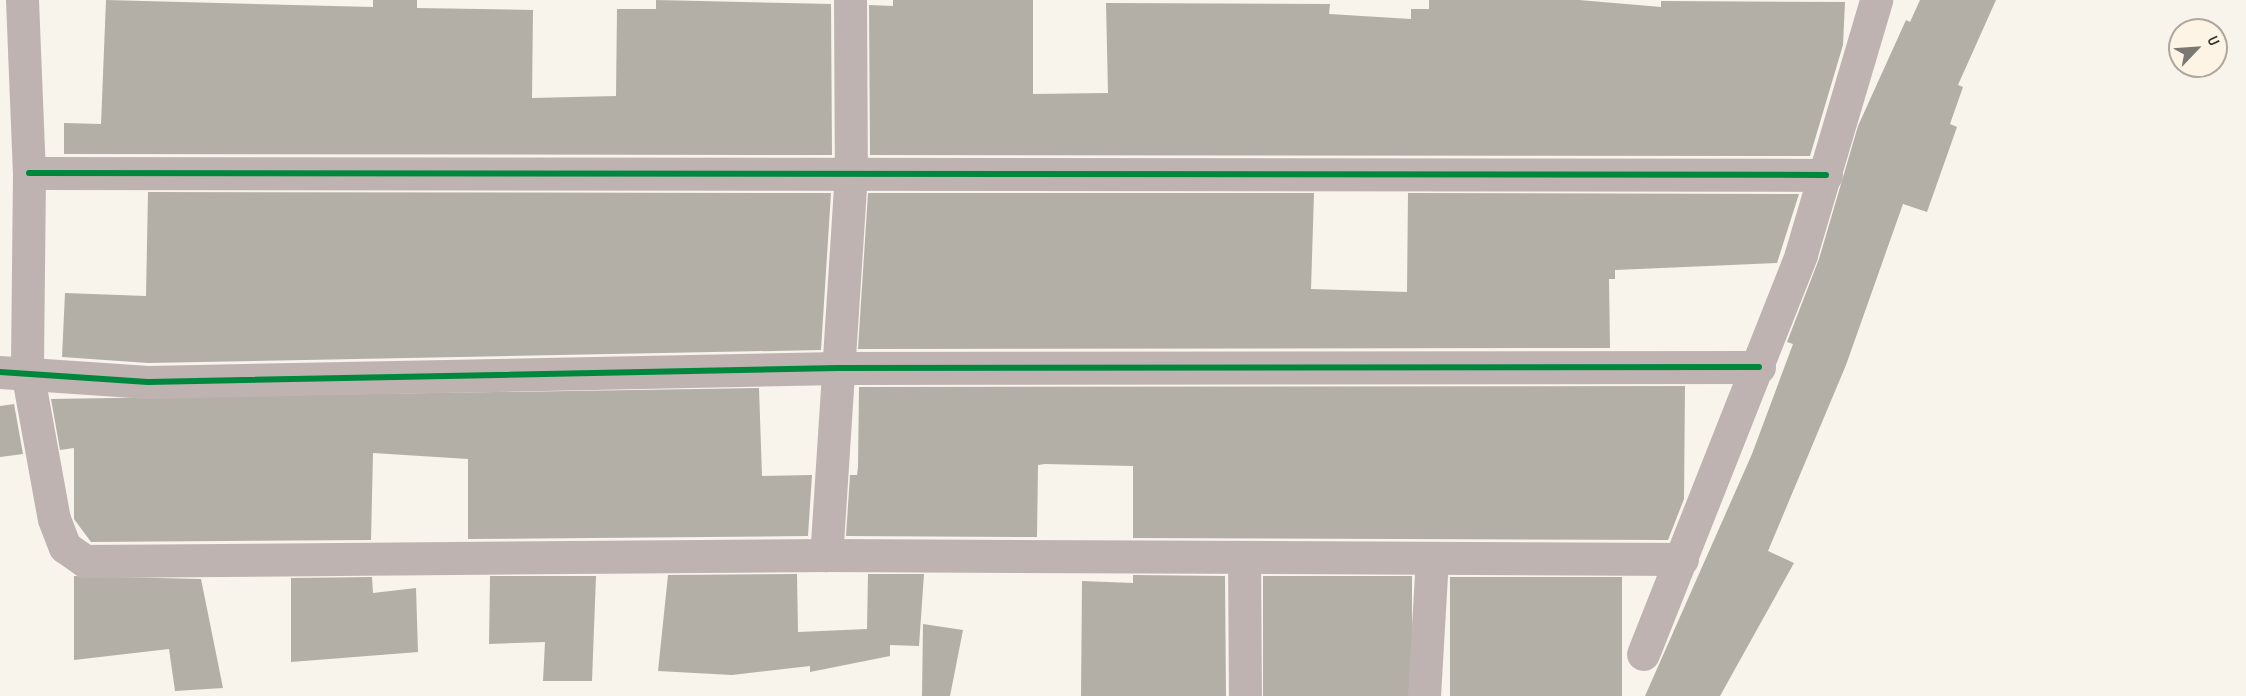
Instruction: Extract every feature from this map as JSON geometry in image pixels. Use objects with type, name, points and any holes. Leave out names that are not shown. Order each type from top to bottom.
[{"type":"street","points":[[22,0],[29,173],[13,371],[54,519],[64,547],[85,561],[826,555],[1682,559]]},
{"type":"street","points":[[826,555],[851,172],[850,0]]},
{"type":"street","points":[[1643,654],[1759,367],[1826,176],[1876,0]]},
{"type":"street","points":[[29,173],[851,172],[1826,176]]},
{"type":"street","points":[[13,371],[148,382],[838,368],[1759,367]]},
{"type":"street","points":[[1244,557],[1245,696]]},
{"type":"street","points":[[1424,696],[1432,558]]},
{"type":"building","points":[[106,0],[373,7],[373,0],[417,0],[417,8],[533,10],[532,98],[616,96],[617,9],[656,9],[656,0],[831,4],[832,155],[64,154],[64,123],[101,124]]},
{"type":"building","points":[[893,0],[1033,0],[1033,94],[1108,93],[1106,3],[1330,4],[1329,14],[1411,19],[1411,9],[1429,9],[1429,0],[1579,0],[1661,7],[1661,1],[1845,2],[1843,45],[1810,156],[870,155],[869,5],[893,6]]},
{"type":"building","points":[[1920,0],[1996,0],[1958,85],[1963,87],[1950,124],[1957,127],[1927,212],[1903,204],[1846,365],[1768,551],[1794,563],[1720,696],[1645,696],[1752,454],[1793,344],[1787,342],[1819,259],[1858,126],[1906,20],[1910,22]]},
{"type":"building","points":[[148,192],[831,193],[821,350],[148,363],[62,357],[65,293],[146,296]]},
{"type":"building","points":[[868,193],[1314,193],[1311,289],[1407,292],[1408,193],[1799,194],[1777,263],[1615,270],[1615,279],[1609,279],[1610,348],[858,349]]},
{"type":"building","points":[[1685,386],[1684,499],[1668,540],[1133,538],[1133,466],[1045,464],[1038,465],[1037,537],[846,536],[850,475],[857,475],[858,467],[859,387]]},
{"type":"building","points":[[759,388],[762,476],[812,475],[808,536],[468,539],[468,459],[373,453],[371,540],[91,542],[74,519],[74,448],[60,450],[51,399]]},
{"type":"building","points":[[14,404],[23,454],[0,457],[0,406]]},
{"type":"building","points":[[797,574],[798,632],[867,629],[868,574],[924,574],[919,646],[890,645],[890,656],[810,672],[810,666],[732,675],[658,671],[668,575]]},
{"type":"building","points":[[1133,575],[1225,576],[1226,696],[1081,696],[1082,581],[1133,583]]},
{"type":"building","points":[[74,576],[201,579],[223,688],[175,691],[169,649],[74,660]]},
{"type":"building","points":[[490,576],[596,576],[592,681],[543,681],[545,642],[489,644]]},
{"type":"building","points":[[1263,576],[1412,576],[1412,696],[1263,696]]},
{"type":"building","points":[[372,577],[373,593],[416,588],[418,652],[291,662],[291,578]]},
{"type":"building","points":[[1450,577],[1622,577],[1622,696],[1450,696]]},
{"type":"building","points":[[923,624],[963,630],[950,696],[922,696]]},
{"type":"cycle path","points":[[29,173],[1826,175]]},
{"type":"cycle path","points":[[0,372],[148,382],[838,368],[1759,367]]}]
